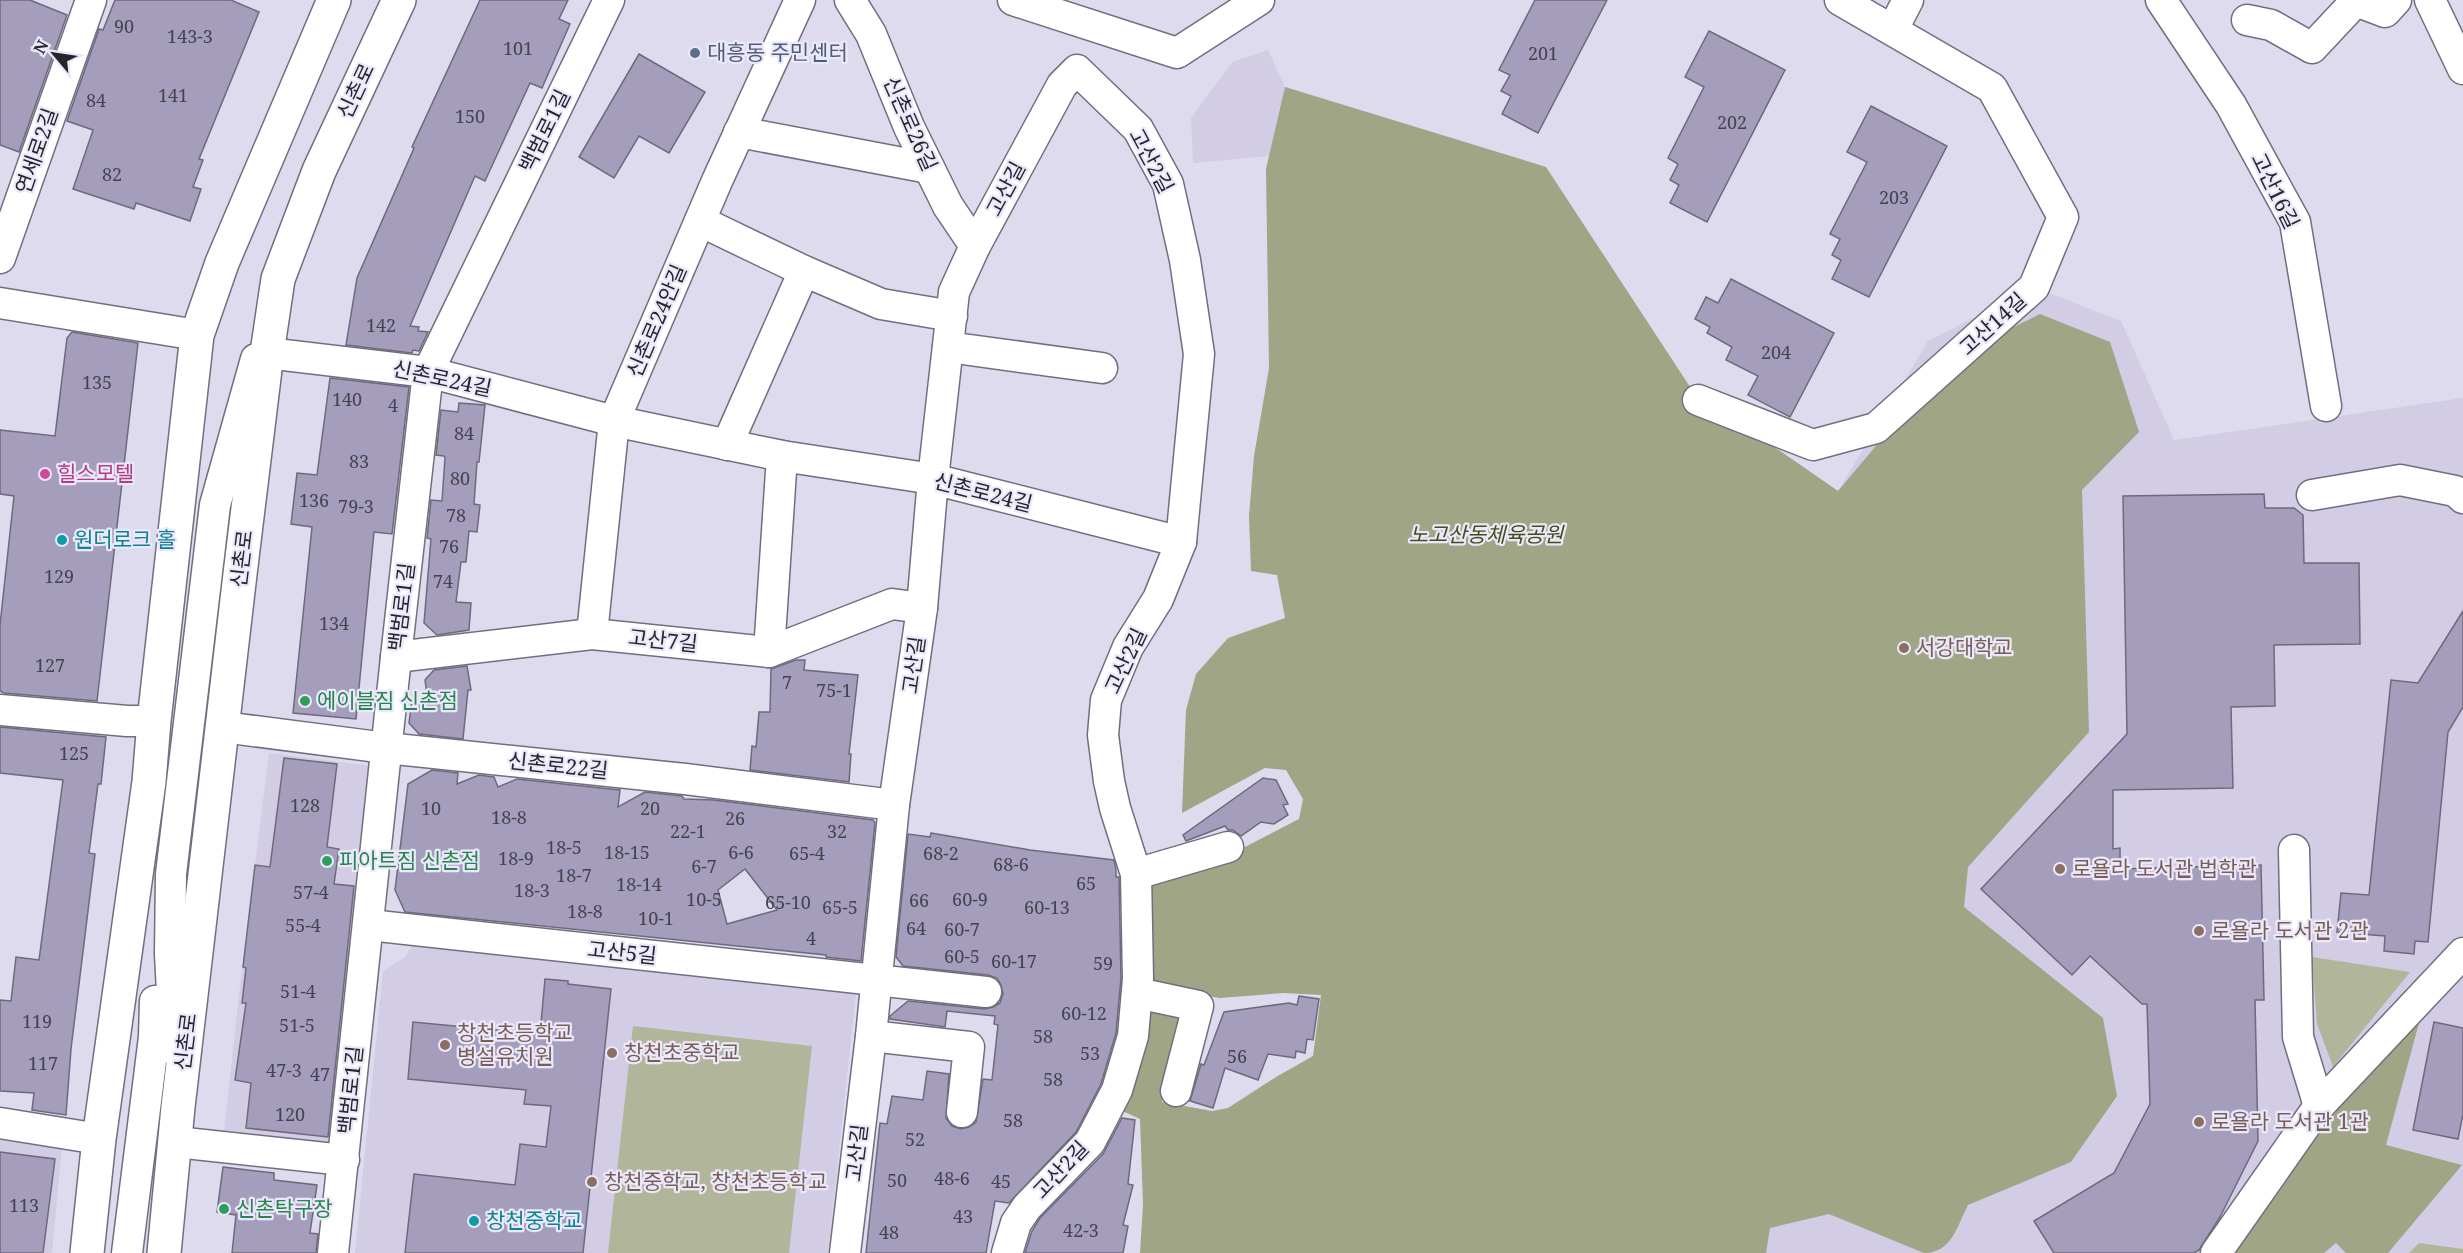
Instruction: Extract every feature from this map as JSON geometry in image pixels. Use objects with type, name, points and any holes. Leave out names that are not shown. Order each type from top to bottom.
[{"type":"main road","points":[[87,1253],[99,1139],[149,782],[197,335],[226,253],[334,0]]},
{"type":"main road","name":"신촌로","points":[[164,1253],[178,1107],[267,353],[278,279],[319,171],[399,0]]},
{"type":"street","name":"백범로1길","points":[[333,1253],[386,748],[429,372],[609,0]]},
{"type":"street","name":"신촌로24안길","points":[[614,421],[739,132],[800,0]]},
{"type":"street","name":"신촌로26길","points":[[850,0],[871,34],[909,127],[948,206],[975,246]]},
{"type":"street","points":[[1013,0],[1050,6],[1177,53],[1259,0]]},
{"type":"street","name":"고산14길","points":[[1698,400],[1813,445],[1876,428],[2034,287],[2063,217],[1992,88],[1840,0]]},
{"type":"street","points":[[1893,29],[1908,0]]},
{"type":"street","name":"고산16길","points":[[2161,0],[2231,105],[2295,222],[2326,406]]},
{"type":"street","points":[[2247,20],[2271,25],[2312,48],[2356,1],[2385,12],[2396,0]]},
{"type":"street","points":[[2430,0],[2463,69]]},
{"type":"street","name":"연세로2길","points":[[0,258],[80,3]]},
{"type":"street","name":"고산길","points":[[845,1253],[871,1036],[894,804],[922,608],[933,479],[954,292],[975,246],[1062,86],[1077,70]]},
{"type":"street","name":"고산2길","points":[[1007,1253],[1016,1223],[1027,1207],[1090,1142],[1105,1115],[1126,1064],[1133,1036],[1137,993],[1136,874],[1109,781],[1103,735],[1106,700],[1128,647],[1158,599],[1181,542],[1199,354],[1185,260],[1168,183],[1138,129],[1077,70]]},
{"type":"street","points":[[739,132],[929,168]]},
{"type":"street","points":[[700,221],[804,271],[881,304],[952,316]]},
{"type":"street","points":[[727,445],[804,271]]},
{"type":"street","points":[[178,1107],[170,954],[171,874],[215,505],[278,279]]},
{"type":"street","points":[[0,303],[197,335]]},
{"type":"street","points":[[948,347],[1102,368]]},
{"type":"street","name":"신촌로24길","points":[[267,353],[429,372],[614,421],[782,456],[933,479],[1181,542]]},
{"type":"street","points":[[592,634],[614,421]]},
{"type":"street","points":[[769,652],[782,456]]},
{"type":"street","points":[[2312,495],[2400,480],[2455,491],[2463,498]]},
{"type":"street","name":"고산7길","points":[[396,657],[592,634],[769,652],[892,604],[922,608]]},
{"type":"street","points":[[0,710],[127,721],[154,721]]},
{"type":"street","name":"신촌로22길","points":[[223,727],[386,748],[685,779],[894,804]]},
{"type":"street","points":[[127,1253],[154,1037],[157,950],[149,782]]},
{"type":"street","points":[[1136,874],[1228,847]]},
{"type":"street","points":[[2294,850],[2298,1037],[2319,1106]]},
{"type":"street","name":"고산5길","points":[[369,925],[875,981]]},
{"type":"street","points":[[2216,1253],[2319,1106],[2463,953]]},
{"type":"street","points":[[875,981],[986,992]]},
{"type":"street","points":[[1137,993],[1198,1006],[1176,1091]]},
{"type":"street","points":[[871,1036],[969,1047],[962,1112]]},
{"type":"street","points":[[0,1123],[99,1139]]},
{"type":"street","points":[[176,1142],[344,1160]]},
{"type":"shaded area","name":"서강대학교","points":[[1268,50],[1285,87],[1546,167],[1692,390],[1838,491],[1928,341],[2034,287],[2121,321],[2174,440],[2463,398],[2463,1253],[1239,1253],[1330,1149],[1301,153],[1193,163],[1191,118],[1232,62]]},
{"type":"shaded area","points":[[269,753],[379,767],[339,1144],[224,1131]]},
{"type":"shaded area","name":"창천초중학교","points":[[414,942],[856,994],[828,1253],[355,1253],[383,971],[405,957]]},
{"type":"shaded area","points":[[0,1138],[62,1146],[52,1253],[0,1253]]},
{"type":"green space","name":"서강대학교","points":[[1285,87],[1546,167],[1692,390],[1838,491],[1949,359],[2040,314],[2110,342],[2139,432],[2082,490],[2089,732],[1968,867],[1964,907],[2103,1018],[2117,1096],[2071,1162],[1968,1205],[1952,1237],[1941,1248],[1924,1253],[1829,1214],[1770,1228],[1766,1253],[1140,1253],[1143,1205],[1140,1119],[1118,1109],[1147,1001],[1187,1011],[1162,1102],[1212,1111],[1228,1108],[1313,1056],[1321,995],[1284,993],[1220,998],[1147,986],[1148,879],[1214,863],[1299,819],[1303,799],[1286,770],[1265,768],[1182,813],[1186,710],[1196,674],[1228,638],[1285,618],[1277,575],[1251,571],[1249,516],[1254,456],[1269,368],[1266,169]]},
{"type":"green space","points":[[2312,957],[2410,972],[2333,1067],[2317,1024]]},
{"type":"green space","points":[[2414,1007],[2423,1008],[2386,1145],[2462,1165],[2388,1253],[2346,1253],[2336,1243],[2324,1253],[2231,1253]]},
{"type":"green space","points":[[633,1026],[812,1046],[789,1253],[608,1253]]},
{"type":"green space","points":[[2419,1243],[2463,1249],[2463,1253],[2409,1253]]},
{"type":"building","points":[[0,0],[30,0],[67,15],[19,152],[0,145]]},
{"type":"building","points":[[115,0],[231,0],[259,12],[199,159],[203,160],[193,187],[201,189],[190,221],[136,203],[134,209],[73,189],[93,130],[67,121],[99,29],[103,30]]},
{"type":"building","points":[[480,0],[568,0],[559,19],[570,24],[542,88],[530,83],[485,181],[475,176],[410,326],[419,327],[418,331],[428,332],[419,351],[413,350],[412,353],[346,345],[357,278],[414,148],[412,147]]},
{"type":"building","points":[[1535,0],[1607,0],[1538,133],[1502,114],[1511,96],[1501,91],[1510,75],[1499,70]]},
{"type":"building","points":[[1709,31],[1785,70],[1707,222],[1670,203],[1679,185],[1670,180],[1678,164],[1668,158],[1704,87],[1685,77]]},
{"type":"building","points":[[639,54],[705,92],[669,153],[639,136],[614,178],[579,157]]},
{"type":"building","points":[[1871,106],[1947,146],[1869,297],[1832,279],[1841,260],[1832,255],[1840,239],[1830,234],[1867,162],[1847,152]]},
{"type":"building","points":[[1731,279],[1834,333],[1790,417],[1748,395],[1758,376],[1726,360],[1732,347],[1707,333],[1710,327],[1695,319],[1706,297],[1718,303]]},
{"type":"building","points":[[72,332],[138,343],[97,701],[0,691],[0,625],[14,496],[0,494],[0,430],[55,436],[67,338]]},
{"type":"building","points":[[330,378],[409,387],[392,534],[374,532],[356,719],[293,713],[312,527],[291,524],[297,473],[317,475]]},
{"type":"building","points":[[459,403],[485,405],[474,504],[480,505],[477,532],[469,531],[466,562],[461,562],[456,602],[471,603],[469,630],[437,635],[424,623],[431,539],[427,538],[431,500],[442,501],[445,458],[436,455],[441,410],[458,412]]},
{"type":"building","points":[[2264,494],[2265,508],[2294,508],[2303,515],[2304,563],[2359,563],[2360,644],[2274,645],[2275,706],[2231,707],[2233,788],[2113,790],[2113,849],[2120,848],[2120,869],[2261,865],[2264,1000],[2255,1000],[2258,1141],[2220,1217],[2199,1250],[2194,1253],[2054,1253],[2034,1221],[2114,1173],[2150,1104],[2147,1004],[2142,1004],[2090,956],[2072,975],[1981,889],[2127,734],[2123,496]]},
{"type":"building","points":[[2463,611],[2463,707],[2448,732],[2428,942],[2415,941],[2414,954],[2384,951],[2385,936],[2337,932],[2341,893],[2369,895],[2391,680],[2418,683]]},
{"type":"building","points":[[796,660],[805,660],[804,670],[858,675],[849,754],[851,754],[849,782],[750,770],[752,746],[756,747],[759,712],[770,712],[771,669]]},
{"type":"building","points":[[467,666],[471,690],[468,690],[463,739],[419,734],[409,723],[412,700],[428,701],[425,680],[434,670]]},
{"type":"building","points":[[0,727],[106,737],[101,784],[98,784],[89,853],[95,854],[71,1049],[66,1115],[32,1110],[34,1093],[0,1091],[0,1000],[11,1001],[16,957],[39,960],[63,780],[0,773]]},
{"type":"building","points":[[284,758],[337,764],[327,847],[339,849],[334,884],[354,886],[328,1137],[246,1128],[251,1083],[235,1080],[246,1003],[242,1003],[246,968],[243,967],[255,865],[270,867]]},
{"type":"building","points":[[432,770],[458,773],[457,784],[479,775],[494,777],[498,787],[517,779],[620,790],[618,807],[645,792],[682,796],[684,799],[714,800],[873,820],[875,823],[861,961],[826,957],[826,955],[405,912],[395,890],[408,784]],"holes":[[[745,869],[777,910],[727,924],[718,890]]]},
{"type":"building","points":[[1263,778],[1276,780],[1288,804],[1283,805],[1288,815],[1274,824],[1261,822],[1241,836],[1233,830],[1228,830],[1225,826],[1186,841],[1183,835]]},
{"type":"building","points":[[931,833],[1030,850],[1114,860],[1116,877],[1119,877],[1121,978],[1116,1033],[1101,1084],[1076,1132],[1009,1203],[995,1201],[986,1253],[866,1253],[880,1123],[887,1124],[892,1096],[923,1100],[927,1071],[949,1074],[946,1118],[952,1126],[961,1129],[976,1122],[983,1079],[992,1080],[998,1025],[994,1024],[995,1016],[947,1011],[945,1027],[890,1019],[890,1016],[908,1001],[985,1009],[1000,1003],[1003,994],[997,978],[988,975],[903,966],[896,957],[908,834],[930,837]]},
{"type":"building","points":[[545,979],[611,989],[583,1253],[405,1253],[414,1174],[515,1185],[520,1144],[546,1147],[551,1106],[524,1104],[526,1090],[408,1079],[413,1022],[540,1034]]},
{"type":"building","points":[[1299,996],[1319,999],[1313,1040],[1307,1039],[1305,1053],[1296,1051],[1295,1058],[1268,1054],[1258,1080],[1225,1068],[1213,1108],[1190,1101],[1201,1064],[1204,1065],[1224,1012],[1289,1003],[1297,1005]]},
{"type":"building","points":[[2434,1022],[2463,1028],[2463,1114],[2458,1139],[2413,1130]]},
{"type":"building","points":[[1122,1118],[1135,1120],[1128,1184],[1133,1185],[1123,1225],[1128,1226],[1123,1253],[1025,1253],[1032,1231],[1040,1218],[1103,1154]]},
{"type":"building","points":[[0,1152],[55,1159],[43,1253],[0,1253]]},
{"type":"building","points":[[223,1167],[274,1173],[274,1180],[317,1185],[310,1233],[318,1234],[316,1253],[232,1253],[236,1215],[217,1212]]},
{"type":"place","name":"대흥동 주민센터","points":[[695,53]]},
{"type":"place","name":"힐스모텔","points":[[45,474]]},
{"type":"place","name":"원더로크 홀","points":[[62,540]]},
{"type":"place","name":"서강대학교","points":[[1904,648]]},
{"type":"place","name":"에이블짐 신촌점","points":[[305,701]]},
{"type":"place","name":"피아트짐 신촌점","points":[[327,861]]},
{"type":"place","name":"로욜라 도서관 법학관","points":[[2060,869]]},
{"type":"place","name":"로욜라 도서관 2관","points":[[2199,931]]},
{"type":"place","name":"창천초등학교 병설유치원","points":[[445,1045]]},
{"type":"place","name":"창천초중학교","points":[[612,1053]]},
{"type":"place","name":"로욜라 도서관 1관","points":[[2199,1122]]},
{"type":"place","name":"창천중학교, 창천초등학교","points":[[592,1182]]},
{"type":"place","name":"신촌탁구장","points":[[224,1209]]},
{"type":"place","name":"창천중학교","points":[[474,1221]]},
{"type":"park label","name":"노고산동체육공원","points":[[1486,535]]}]
